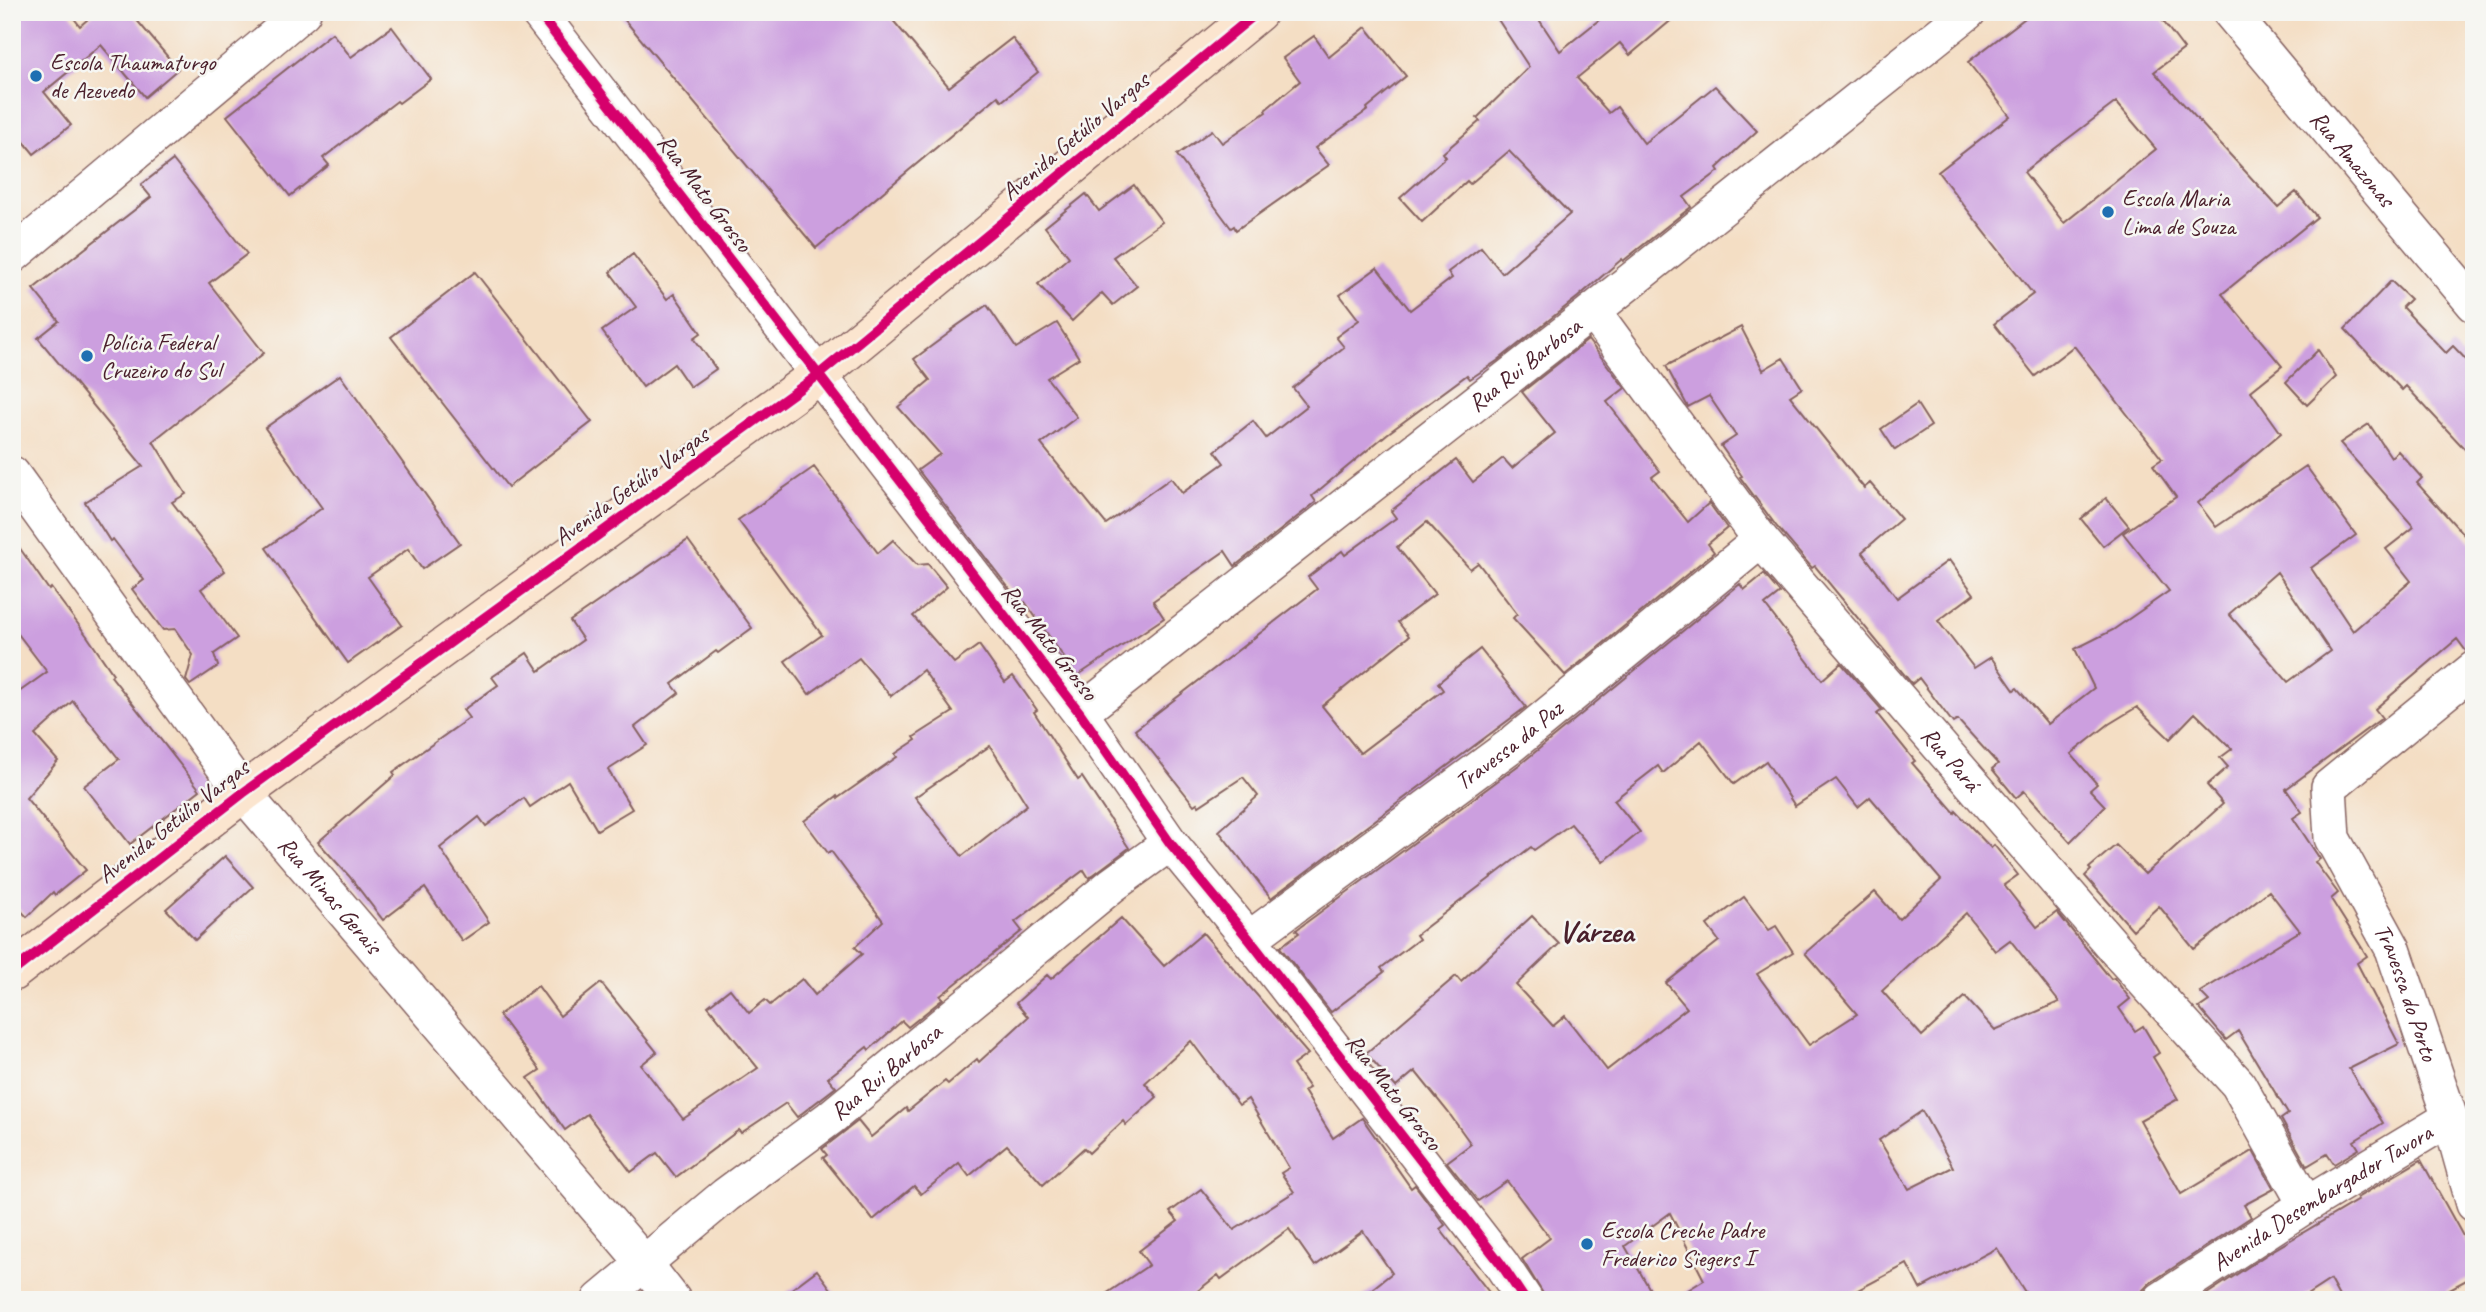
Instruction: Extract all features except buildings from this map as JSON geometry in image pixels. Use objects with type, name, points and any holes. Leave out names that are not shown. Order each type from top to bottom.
[{"type":"street","points":[[12,256],[303,12]]},
{"type":"street","name":"Rua Mato Grosso","points":[[538,12],[1080,713],[1170,844],[1249,939],[1501,1264],[1525,1300]]},
{"type":"street","name":"Avenida Getúlio Vargas","points":[[12,972],[243,793],[817,376],[1258,12]]},
{"type":"street","name":"Rua Rui Barbosa","points":[[1080,713],[1593,311],[1968,12]]},
{"type":"street","name":"Rua Amazonas","points":[[2230,12],[2474,304]]},
{"type":"street","name":"Rua Pará","points":[[1593,311],[1761,540],[2124,959],[2238,1084],[2306,1205]]},
{"type":"street","name":"Rua Minas Gerais","points":[[12,474],[243,793],[673,1300]]},
{"type":"street","name":"Travessa da Paz","points":[[1249,939],[1510,746],[1761,540]]},
{"type":"street","name":"Travessa do Porto","points":[[2474,669],[2329,787],[2332,838],[2393,949],[2449,1118],[2474,1205]]},
{"type":"street","name":"Rua Rui Barbosa","points":[[600,1300],[726,1195],[831,1118],[1112,885],[1170,844]]},
{"type":"street","name":"Avenida Desembargador Tavora","points":[[2161,1300],[2306,1205],[2449,1118]]},
{"type":"cycle path","points":[[538,12],[1080,713],[1170,843],[1249,939],[1501,1264],[1525,1300]]},
{"type":"cycle path","points":[[12,972],[243,793],[817,376],[1258,12]]},
{"type":"place","name":"Escola Thaumaturgo de Azevedo","points":[[36,76]]},
{"type":"place","name":"Escola Maria Lima de Souza","points":[[2108,212]]},
{"type":"place","name":"Polícia Federal Cruzeiro do Sul","points":[[87,356]]},
{"type":"place","name":"Escola Creche Padre Frederico Siegers I","points":[[1587,1244]]},
{"type":"district","name":"Várzea","points":[[1596,931]]}]
